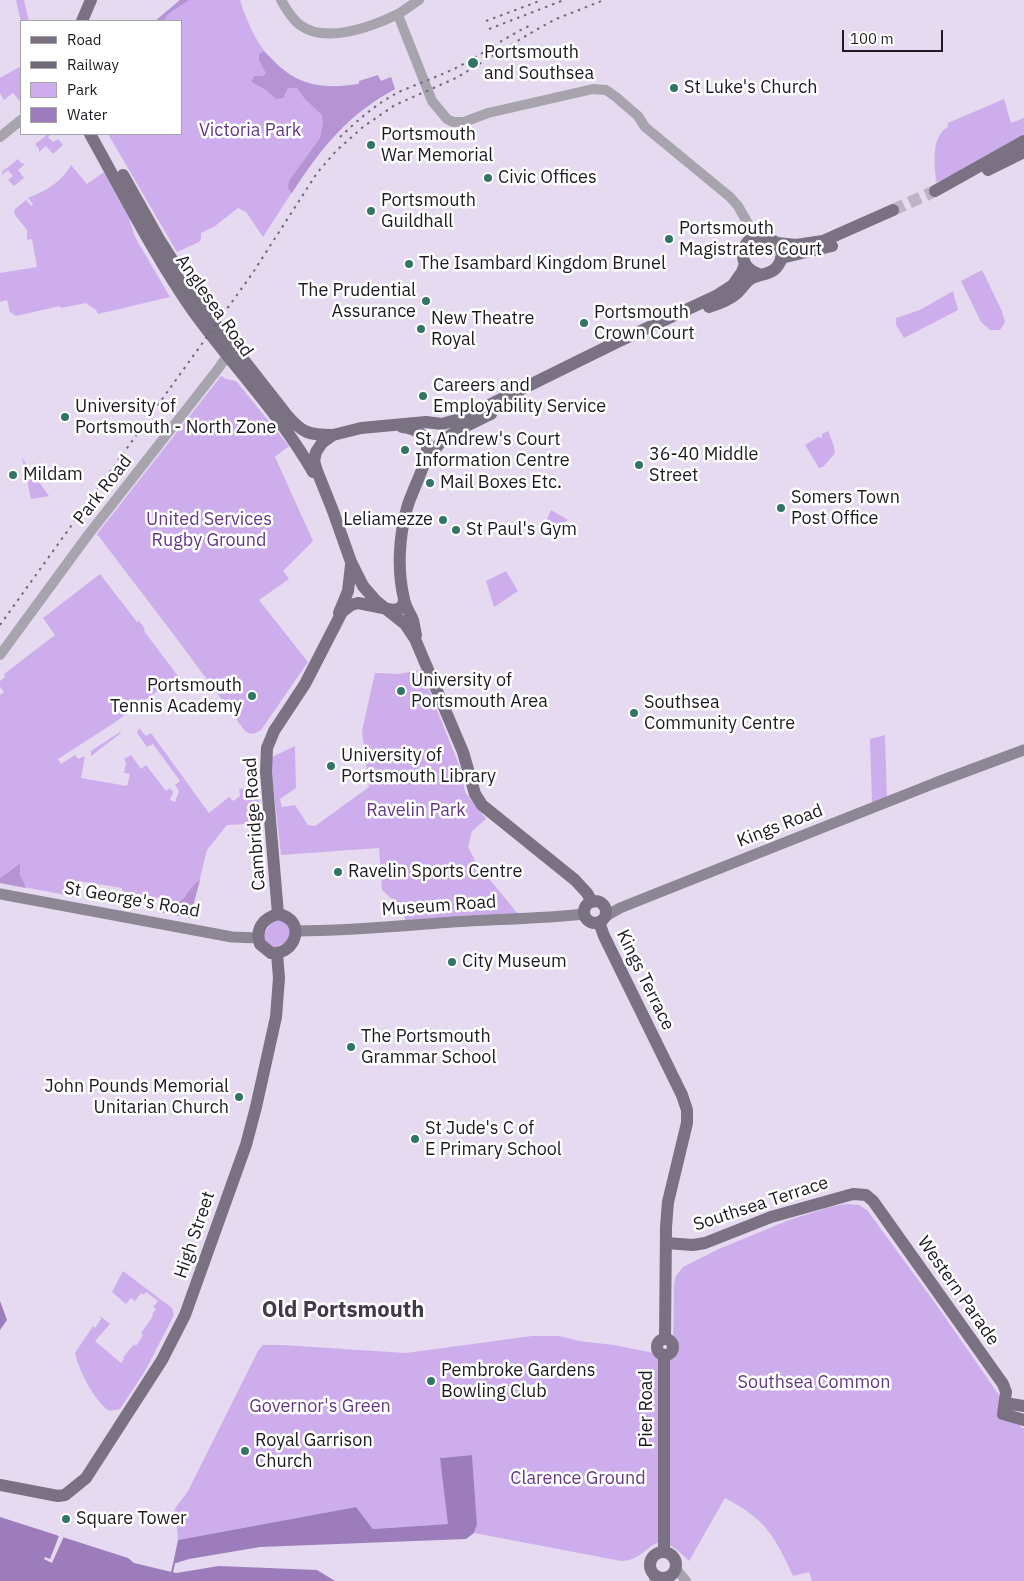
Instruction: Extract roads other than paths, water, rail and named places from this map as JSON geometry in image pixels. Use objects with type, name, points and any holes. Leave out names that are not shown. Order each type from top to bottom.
[{"type":"main road","name":"Anglesea Road","points":[[91,135],[168,273],[193,311],[300,429],[310,434],[333,435]]},
{"type":"main road","name":"Anglesea Road","points":[[101,135],[177,269],[230,351],[294,441],[323,489]]},
{"type":"main road","points":[[1024,141],[935,194],[1024,152]]},
{"type":"main road","points":[[777,244],[823,241],[893,213],[838,244],[781,258]]},
{"type":"main road","points":[[419,647],[412,619],[404,602],[400,559],[401,540],[408,505],[423,467],[434,448],[447,436],[618,349],[737,294],[750,280],[759,274],[772,271],[779,264],[781,251],[777,244],[767,237],[760,236],[750,241],[743,254],[745,264],[754,273],[759,274]]},
{"type":"main road","points":[[592,902],[575,880],[482,804],[475,794],[463,752],[419,647],[405,624],[365,590],[351,562],[315,465],[316,452],[322,443],[333,435],[361,428],[426,422],[442,424],[463,418],[726,291],[739,278],[745,264]]},
{"type":"main road","points":[[385,426],[409,428],[422,436],[426,441],[427,448],[423,467]]},
{"type":"main road","name":"Cambridge Road","points":[[278,914],[266,772],[267,748],[274,731],[306,684],[332,629],[348,592],[351,562]]},
{"type":"main road","points":[[384,608],[399,610],[404,602]]},
{"type":"main road","name":"Cambridge Road","points":[[332,629],[342,612],[351,605],[362,603],[384,608]]},
{"type":"main road","name":"Kings Road","points":[[603,915],[615,906],[631,903],[1024,750]]},
{"type":"main road","name":"St George's Road","points":[[0,894],[232,937],[258,938]]},
{"type":"main road","points":[[598,901],[603,915],[590,922],[584,914],[586,907],[592,902],[598,901]]},
{"type":"main road","points":[[278,914],[290,918],[294,922],[296,936],[290,945],[277,954],[262,948],[258,938],[263,922],[272,915],[278,914]]},
{"type":"main road","name":"Museum Road","points":[[296,931],[333,931],[479,920],[554,918],[584,914]]},
{"type":"main road","name":"Kings Terrace","points":[[603,915],[604,936],[682,1095],[687,1110],[687,1123],[668,1202],[666,1243]]},
{"type":"main road","name":"High Street","points":[[0,1485],[46,1495],[65,1495],[86,1478],[162,1360],[187,1311],[246,1145],[276,1017],[279,978],[277,954]]},
{"type":"main road","name":"Southsea Terrace","points":[[666,1243],[693,1245],[706,1243],[779,1215],[837,1197],[866,1194]]},
{"type":"main road","name":"Western Parade","points":[[866,1194],[879,1209],[1003,1384],[1006,1392],[1004,1409]]},
{"type":"main road","name":"Pier Road","points":[[664,1552],[664,1356],[670,1354],[673,1348],[671,1342],[665,1339],[666,1243]]},
{"type":"main road","points":[[1004,1409],[1024,1406]]},
{"type":"main road","points":[[1004,1409],[1024,1420]]},
{"type":"main road","points":[[664,1552],[674,1558],[676,1569],[667,1578],[654,1578],[650,1568],[650,1560],[656,1554],[664,1552]]},
{"type":"street","points":[[282,0],[298,24],[310,31],[325,34],[358,30],[398,14],[419,0]]},
{"type":"street","points":[[398,14],[422,78],[436,107],[447,119],[453,122],[464,122],[488,113],[593,88],[606,90],[638,116],[645,127],[730,197],[738,206],[756,238]]},
{"type":"street","points":[[0,138],[20,121]]},
{"type":"street","name":"Park Road","points":[[0,655],[88,535],[214,375],[230,351]]},
{"type":"street","points":[[676,1569],[686,1581]]},
{"type":"water","points":[[0,1301],[7,1320],[0,1330]]},
{"type":"water","points":[[472,1455],[477,1524],[474,1533],[466,1539],[260,1547],[189,1559],[173,1564],[178,1540],[356,1507],[373,1529],[448,1524],[440,1458]]},
{"type":"water","points":[[0,1517],[128,1558],[134,1563],[176,1573],[219,1566],[317,1570],[335,1581],[0,1581]]},
{"type":"waterway","points":[[172,1572],[174,1564]]},
{"type":"tunnel","points":[[893,210],[935,191]]},
{"type":"railway","points":[[486,21],[542,0]]},
{"type":"railway","points":[[489,29],[564,0]]},
{"type":"railway","points":[[0,625],[252,274],[317,173],[336,151],[363,127],[395,105],[456,78],[556,19],[604,0]]},
{"type":"railway","points":[[340,137],[384,100],[458,67],[531,25]]},
{"type":"place","name":"Portsmouth and Southsea","points":[[473,63]]},
{"type":"place","name":"St Luke's Church","points":[[674,88]]},
{"type":"place","name":"Portsmouth War Memorial","points":[[371,145]]},
{"type":"place","name":"Civic Offices","points":[[488,178]]},
{"type":"place","name":"Portsmouth Guildhall","points":[[371,211]]},
{"type":"place","name":"Portsmouth Magistrates Court","points":[[669,239]]},
{"type":"place","name":"The Isambard Kingdom Brunel","points":[[409,264]]},
{"type":"place","name":"The Prudential Assurance","points":[[426,301]]},
{"type":"place","name":"Portsmouth Crown Court","points":[[584,323]]},
{"type":"place","name":"New Theatre Royal","points":[[421,329]]},
{"type":"place","name":"Careers and Employability Service","points":[[423,396]]},
{"type":"place","name":"University of Portsmouth - North Zone","points":[[65,417]]},
{"type":"place","name":"St Andrew's Court Information Centre","points":[[405,450]]},
{"type":"place","name":"36-40 Middle Street","points":[[639,465]]},
{"type":"place","name":"Mildam","points":[[13,475]]},
{"type":"place","name":"Mail Boxes Etc.","points":[[430,483]]},
{"type":"place","name":"Somers Town Post Office","points":[[781,508]]},
{"type":"place","name":"Leliamezze","points":[[443,520]]},
{"type":"place","name":"St Paul's Gym","points":[[456,530]]},
{"type":"place","name":"University of Portsmouth Area","points":[[401,691]]},
{"type":"place","name":"Portsmouth Tennis Academy","points":[[252,696]]},
{"type":"place","name":"Southsea Community Centre","points":[[634,713]]},
{"type":"place","name":"University of Portsmouth Library","points":[[331,766]]},
{"type":"place","name":"Ravelin Sports Centre","points":[[338,872]]},
{"type":"place","name":"City Museum","points":[[452,962]]},
{"type":"place","name":"The Portsmouth Grammar School","points":[[351,1047]]},
{"type":"place","name":"John Pounds Memorial Unitarian Church","points":[[239,1097]]},
{"type":"place","name":"St Jude's C of E Primary School","points":[[415,1139]]},
{"type":"place","name":"Pembroke Gardens Bowling Club","points":[[431,1381]]},
{"type":"place","name":"Royal Garrison Church","points":[[245,1451]]},
{"type":"place","name":"Square Tower","points":[[66,1519]]},
{"type":"district","name":"Old Portsmouth","points":[[343,1311]]},
{"type":"park label","name":"Victoria Park","points":[[250,131]]},
{"type":"park label","name":"United Services Rugby Ground","points":[[209,530]]},
{"type":"park label","name":"Ravelin Park","points":[[416,811]]},
{"type":"park label","name":"Southsea Common","points":[[814,1383]]},
{"type":"park label","name":"Governor's Green","points":[[320,1407]]},
{"type":"park label","name":"Clarence Ground","points":[[578,1479]]}]
